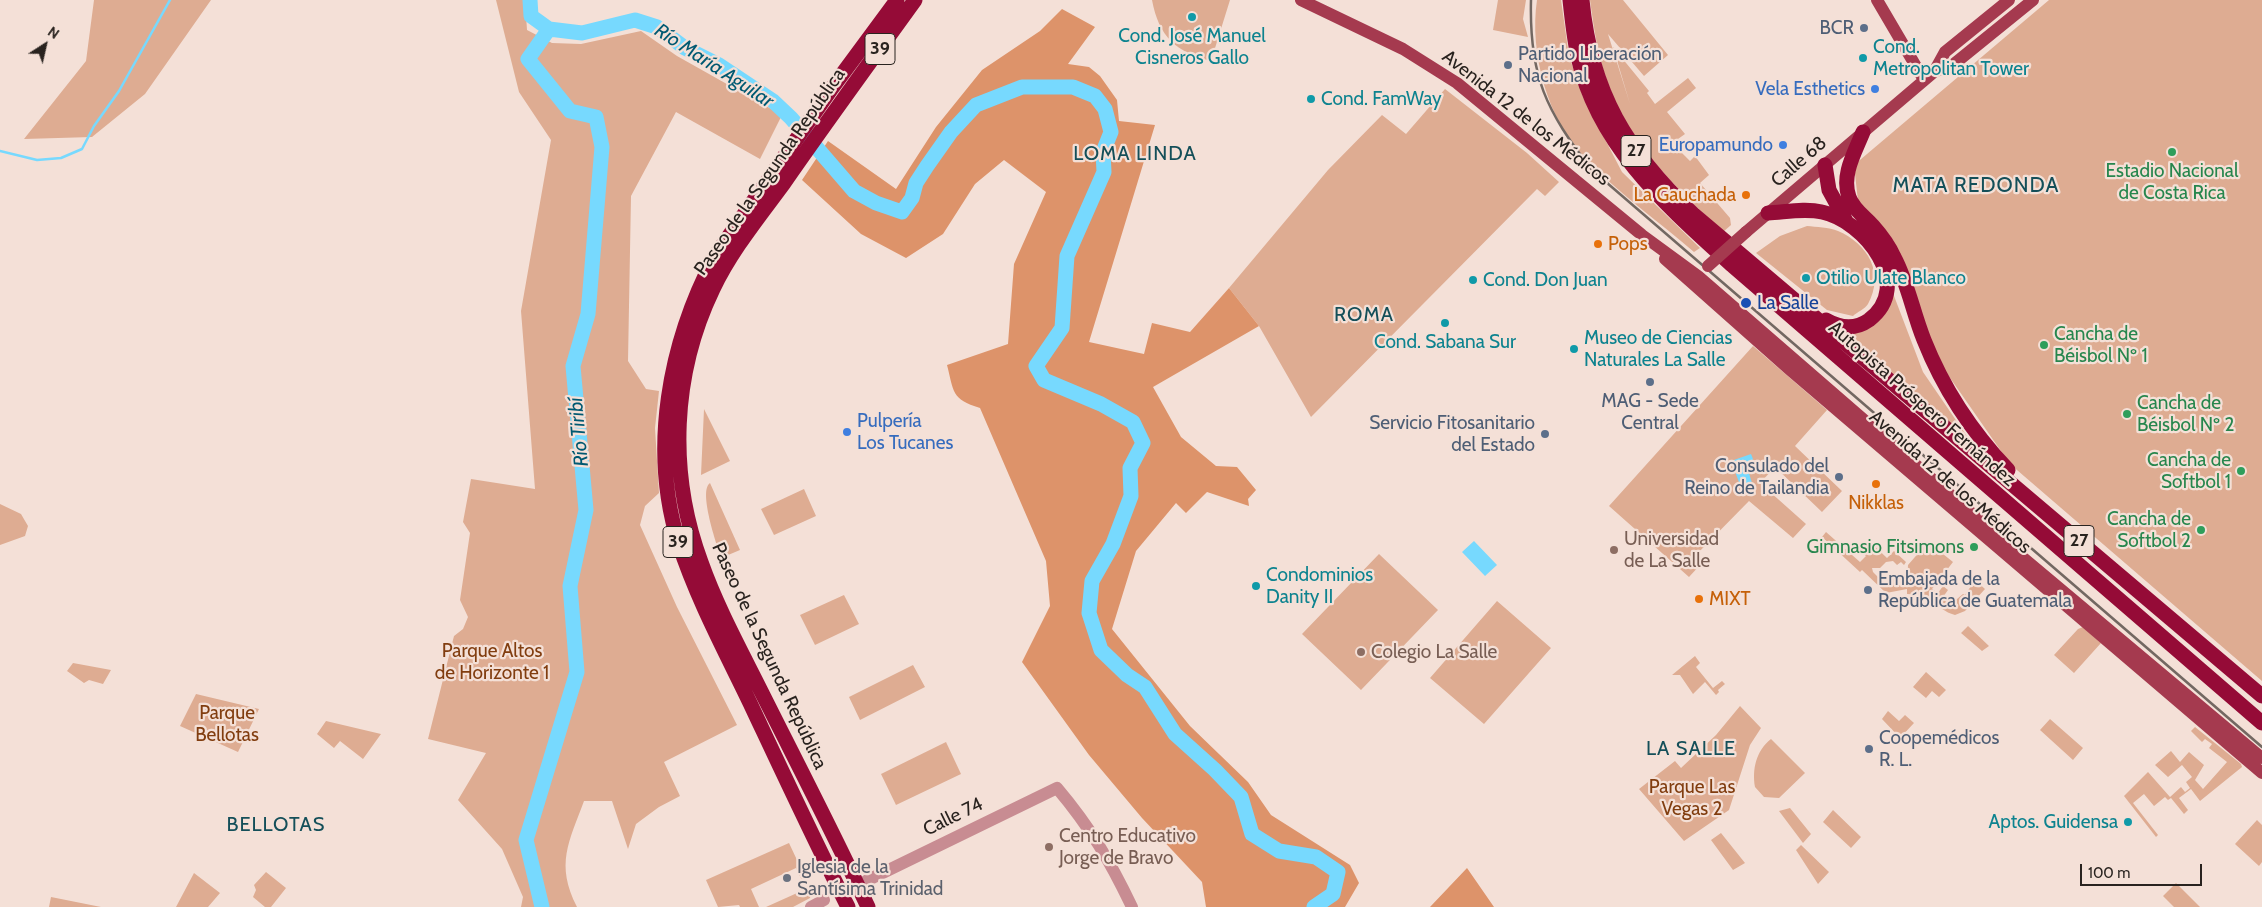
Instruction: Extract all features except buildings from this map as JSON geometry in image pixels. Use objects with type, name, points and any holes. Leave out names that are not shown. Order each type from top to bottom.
[{"type":"highway","points":[[885,16],[893,0]]},
{"type":"highway","name":"Paseo de la Segunda República","points":[[865,902],[712,591],[690,528],[679,476],[681,395],[689,355],[702,312],[729,262],[832,88],[897,0]]},
{"type":"highway","name":"Paseo de la Segunda República","points":[[848,907],[695,587],[679,543],[669,503],[666,478],[667,405],[674,364],[684,328],[702,281],[715,256],[781,173],[845,98],[915,0]]},
{"type":"highway","name":"Autopista Próspero Fernández","points":[[1570,0],[1578,58],[1589,93],[1603,122],[1626,160],[1658,197],[1733,266],[2262,724]]},
{"type":"highway","name":"Autopista Próspero Fernández","points":[[1582,0],[1590,52],[1603,94],[1614,118],[1649,169],[1676,198],[2262,696]]},
{"type":"highway","points":[[1863,132],[1848,172],[1846,185],[1848,197],[1884,241],[1894,258],[1924,340],[1938,371],[1980,438],[2078,540]]},
{"type":"highway","points":[[1825,165],[1831,196],[1847,223]]},
{"type":"highway","points":[[1768,213],[1809,210],[1836,216],[1847,223],[1871,244],[1881,259],[1887,293],[1883,305],[1876,314],[1856,326],[1836,325],[1827,321],[1782,289]]},
{"type":"highway","points":[[2212,681],[2208,672],[2216,667],[2248,692],[2262,696]]},
{"type":"highway","points":[[865,902],[862,884],[866,881]]},
{"type":"main road","name":"Avenida 12 de los Médicos","points":[[1301,0],[1402,49],[1457,83],[1642,234],[2262,773]]},
{"type":"main road","points":[[1876,0],[1929,76]]},
{"type":"main road","name":"Calle 68","points":[[1929,76],[1945,52],[2009,0]]},
{"type":"main road","name":"Calle 68","points":[[1694,280],[1746,232],[1929,76],[1954,64],[2033,0]]},
{"type":"main road","name":"Avenida 12 de los Médicos","points":[[1642,234],[1678,272],[1694,280],[2262,758]]},
{"type":"street","name":"Calle 74","points":[[866,881],[1057,788],[1085,821],[1110,862],[1132,907]]},
{"type":"street","points":[[811,907],[824,900]]},
{"type":"green space","points":[[94,0],[211,0],[145,94],[92,137],[24,139],[86,61]]},
{"type":"green space","name":"Parque Altos de Horizonte 1","points":[[496,0],[525,0],[527,30],[552,43],[581,44],[641,31],[677,56],[782,115],[760,159],[676,112],[631,196],[628,361],[646,389],[659,391],[655,428],[659,493],[645,506],[640,525],[677,607],[737,725],[664,762],[680,796],[659,807],[636,824],[628,849],[612,801],[584,801],[569,841],[566,865],[570,892],[577,907],[521,907],[523,897],[502,849],[458,800],[486,753],[428,739],[454,636],[463,629],[468,617],[460,600],[470,533],[463,522],[471,479],[535,489],[521,311],[551,140],[519,92]]},
{"type":"green space","points":[[1152,0],[1230,0],[1211,61],[1188,53],[1171,41],[1159,24]]},
{"type":"green space","points":[[1498,0],[1526,0],[1523,19],[1528,37],[1493,30]]},
{"type":"green space","points":[[1537,0],[1561,0],[1569,56],[1583,97],[1622,172],[1700,248],[1694,252],[1625,196],[1586,160],[1561,126],[1544,85],[1539,64],[1535,20]]},
{"type":"green space","points":[[1590,0],[1623,0],[1668,55],[1644,76],[1608,34],[1630,104],[1613,47],[1649,91],[1647,93],[1655,104],[1688,78],[1696,88],[1667,112],[1685,134],[1678,139],[1685,148],[1681,152],[1690,161],[1695,156],[1709,175],[1700,183],[1730,218],[1731,225],[1723,232],[1673,183],[1657,165],[1630,128],[1618,107],[1605,75],[1597,43]]},
{"type":"green space","points":[[2049,0],[2262,0],[2262,681],[2010,464],[1939,362],[1893,240],[1858,201],[1854,165]]},
{"type":"green space","points":[[1445,89],[1527,153],[1559,182],[1545,196],[1537,189],[1311,417],[1259,326],[1229,288],[1328,170],[1382,115],[1406,134]]},
{"type":"green space","points":[[1807,226],[1831,229],[1849,237],[1858,244],[1871,261],[1875,281],[1873,292],[1867,306],[1853,316],[1827,310],[1756,253],[1780,236]]},
{"type":"green space","points":[[1891,288],[1923,372],[1975,448],[1846,333],[1867,328],[1879,321],[1886,308]]},
{"type":"green space","points":[[1753,346],[1827,410],[1795,446],[1842,491],[1822,512],[1775,467],[1760,483],[1806,524],[1793,538],[1749,501],[1694,557],[1701,564],[1689,577],[1609,506]]},
{"type":"green space","points":[[704,409],[730,461],[701,475]]},
{"type":"green space","points":[[710,483],[740,550],[721,558],[707,507],[707,488]]},
{"type":"green space","points":[[804,489],[816,516],[774,535],[761,509]]},
{"type":"green space","points":[[0,504],[21,514],[28,526],[25,536],[0,545]]},
{"type":"green space","points":[[1826,532],[1860,562],[1866,556],[1859,550],[1868,540],[1887,558],[1894,551],[1906,562],[1904,565],[1901,562],[1897,565],[1893,561],[1886,562],[1880,568],[1872,568],[1873,572],[1884,583],[1894,579],[1895,585],[1907,585],[1908,565],[1928,542],[1953,562],[1932,589],[1938,593],[1943,586],[1948,590],[1943,597],[1951,604],[1963,594],[1965,595],[1975,580],[1985,589],[1965,611],[1955,615],[1923,596],[1907,594],[1907,589],[1886,593],[1862,570],[1860,572],[1822,537]]},
{"type":"green space","points":[[1379,554],[1438,610],[1361,690],[1302,634]]},
{"type":"green space","points":[[844,595],[859,624],[815,645],[800,615]]},
{"type":"green space","points":[[1497,601],[1551,648],[1484,724],[1430,678]]},
{"type":"green space","points":[[1968,626],[1989,646],[1982,651],[1961,633]]},
{"type":"green space","points":[[2083,627],[2101,643],[2074,673],[2054,655],[2078,629]]},
{"type":"green space","points":[[1695,656],[1700,663],[1696,667],[1713,688],[1722,681],[1725,684],[1718,690],[1719,692],[1716,695],[1705,682],[1693,694],[1680,675],[1672,675]]},
{"type":"green space","points":[[73,663],[111,670],[103,684],[89,680],[84,683],[67,671]]},
{"type":"green space","points":[[913,665],[925,687],[860,720],[849,697]]},
{"type":"green space","points":[[1926,672],[1946,690],[1939,697],[1932,691],[1926,698],[1913,687]]},
{"type":"green space","name":"Parque Bellotas","points":[[196,694],[259,709],[238,752],[180,726]]},
{"type":"green space","name":"Parque Las Vegas 2","points":[[1740,706],[1761,728],[1750,745],[1729,810],[1684,841],[1639,789],[1675,761],[1681,768],[1716,735]]},
{"type":"green space","points":[[1888,711],[1899,721],[1905,715],[1914,723],[1900,738],[1882,719]]},
{"type":"green space","points":[[2050,719],[2083,748],[2073,760],[2040,730]]},
{"type":"green space","points":[[326,721],[381,734],[363,759],[340,741],[334,748],[317,734]]},
{"type":"green space","points":[[2195,727],[2241,764],[2242,767],[2200,801],[2191,789],[2179,798],[2188,810],[2184,814],[2171,798],[2168,800],[2165,797],[2154,806],[2144,794],[2133,803],[2158,835],[2156,837],[2124,796],[2148,772],[2170,797],[2181,787],[2185,792],[2190,788],[2186,782],[2192,777],[2182,765],[2168,777],[2155,765],[2171,751],[2180,762],[2189,752],[2204,765],[2195,780],[2203,789],[2227,762],[2209,748],[2212,744],[2205,739],[2202,742],[2191,731]]},
{"type":"green space","points":[[1771,739],[1805,773],[1779,798],[1764,797],[1755,787],[1756,761],[1762,749]]},
{"type":"green space","points":[[946,742],[961,774],[896,805],[881,774]]},
{"type":"green space","points":[[1790,808],[1811,834],[1803,843],[1779,811]]},
{"type":"green space","points":[[1833,810],[1861,837],[1851,848],[1823,822]]},
{"type":"green space","points":[[2257,820],[2262,825],[2262,862],[2259,866],[2235,844]]},
{"type":"green space","points":[[1721,833],[1745,863],[1733,870],[1711,840]]},
{"type":"green space","points":[[789,843],[812,892],[810,898],[793,907],[766,907],[806,889],[796,868],[751,889],[759,907],[740,907],[739,905],[718,907],[706,880]]},
{"type":"green space","points":[[1801,845],[1829,872],[1818,884],[1796,850]]},
{"type":"green space","points":[[266,872],[286,888],[271,907],[265,907],[253,897],[256,890],[254,885]]},
{"type":"green space","points":[[194,873],[220,893],[208,907],[176,907]]},
{"type":"green space","points":[[2176,883],[2200,907],[2174,907],[2163,896]]},
{"type":"green space","points":[[51,897],[101,907],[49,907]]},
{"type":"shaded area","points":[[1062,9],[1095,27],[1068,64],[1089,67],[1100,76],[1117,100],[1119,121],[1155,125],[1089,342],[1144,354],[1152,323],[1190,332],[1229,288],[1259,326],[1153,387],[1181,437],[1216,466],[1237,467],[1256,490],[1248,499],[1249,506],[1207,492],[1186,513],[1176,503],[1136,551],[1112,629],[1190,726],[1248,782],[1271,815],[1350,865],[1359,883],[1345,907],[1206,907],[1202,882],[1142,818],[1089,755],[1022,662],[1050,606],[1046,561],[980,408],[959,398],[955,393],[947,365],[1008,344],[1014,264],[1046,192],[1004,160],[975,184],[943,234],[906,258],[861,234],[802,180],[828,141],[896,189],[936,127],[982,70],[1040,31]]},
{"type":"shaded area","points":[[1467,868],[1494,907],[1430,907]]},
{"type":"water","points":[[1751,454],[1753,459],[1747,467],[1753,486],[1742,490],[1731,461]]},
{"type":"water","points":[[1474,541],[1497,565],[1485,576],[1462,552]]},
{"type":"waterway","points":[[0,151],[37,160],[61,158],[82,149],[94,126],[119,91],[170,0]]},
{"type":"waterway","name":"Río María Aguilar","points":[[530,0],[531,16],[549,29],[582,33],[635,20],[657,27],[685,48],[719,65],[773,101],[791,118],[854,191],[876,203],[902,212],[912,198],[916,183],[927,166],[951,132],[976,105],[1022,87],[1073,87],[1095,96],[1105,109],[1111,132],[1103,152],[1104,172],[1067,256],[1062,328],[1036,366],[1044,380],[1101,404],[1133,422],[1143,443],[1130,468],[1131,496],[1113,544],[1092,581],[1089,613],[1101,650],[1127,675],[1145,687],[1175,734],[1215,770],[1241,797],[1252,834],[1279,851],[1316,857],[1338,872],[1333,894],[1314,907]]},
{"type":"waterway","name":"Río Tiribí","points":[[542,907],[526,840],[577,672],[570,586],[586,510],[573,366],[588,314],[602,147],[596,117],[570,111],[528,59],[549,29]]},
{"type":"railway","points":[[1531,0],[1531,27],[1537,72],[1552,110],[1576,149],[1592,170],[2262,747]]},
{"type":"place","name":"Cond. José Manuel Cisneros Gallo","points":[[1192,17]]},
{"type":"place","name":"BCR","points":[[1864,28]]},
{"type":"place","name":"Cond. Metropolitan Tower","points":[[1863,58]]},
{"type":"place","name":"Partido Liberación Nacional","points":[[1508,65]]},
{"type":"place","name":"Vela Esthetics","points":[[1875,89]]},
{"type":"place","name":"Cond. FamWay","points":[[1311,99]]},
{"type":"place","name":"Europamundo","points":[[1783,145]]},
{"type":"place","name":"Estadio Nacional de Costa Rica","points":[[2172,152]]},
{"type":"place","name":"La Gauchada","points":[[1746,195]]},
{"type":"place","name":"Pops","points":[[1598,244]]},
{"type":"place","name":"Otilio Ulate Blanco","points":[[1806,278]]},
{"type":"place","name":"Cond. Don Juan","points":[[1473,280]]},
{"type":"place","name":"La Salle","points":[[1746,303]]},
{"type":"place","name":"Cond. Sabana Sur","points":[[1445,323]]},
{"type":"place","name":"Cancha de Béisbol Nº 1","points":[[2044,345]]},
{"type":"place","name":"Museo de Ciencias Naturales La Salle","points":[[1574,349]]},
{"type":"place","name":"MAG - Sede Central","points":[[1650,382]]},
{"type":"place","name":"Cancha de Béisbol Nº 2","points":[[2127,414]]},
{"type":"place","name":"Pulpería Los Tucanes","points":[[847,432]]},
{"type":"place","name":"Servicio Fitosanitario del Estado","points":[[1545,434]]},
{"type":"place","name":"Cancha de Softbol 1","points":[[2241,471]]},
{"type":"place","name":"Consulado del Reino de Tailandia","points":[[1839,477]]},
{"type":"place","name":"Nikklas","points":[[1876,484]]},
{"type":"place","name":"Cancha de Softbol 2","points":[[2201,530]]},
{"type":"place","name":"Gimnasio Fitsimons","points":[[1974,547]]},
{"type":"place","name":"Universidad de La Salle","points":[[1614,550]]},
{"type":"place","name":"Condominios Danity II","points":[[1256,586]]},
{"type":"place","name":"Embajada de la República de Guatemala","points":[[1868,590]]},
{"type":"place","name":"MIXT","points":[[1699,599]]},
{"type":"place","name":"Colegio La Salle","points":[[1361,652]]},
{"type":"place","name":"Coopemédicos R. L.","points":[[1869,749]]},
{"type":"place","name":"Aptos. Guidensa","points":[[2128,822]]},
{"type":"place","name":"Centro Educativo Jorge de Bravo","points":[[1049,847]]},
{"type":"place","name":"Iglesia de la Santísima Trinidad","points":[[787,878]]},
{"type":"district","name":"LOMA LINDA","points":[[1135,154]]},
{"type":"district","name":"MATA REDONDA","points":[[1976,186]]},
{"type":"district","name":"ROMA","points":[[1364,315]]},
{"type":"district","name":"LA SALLE","points":[[1691,749]]},
{"type":"district","name":"BELLOTAS","points":[[276,825]]}]
